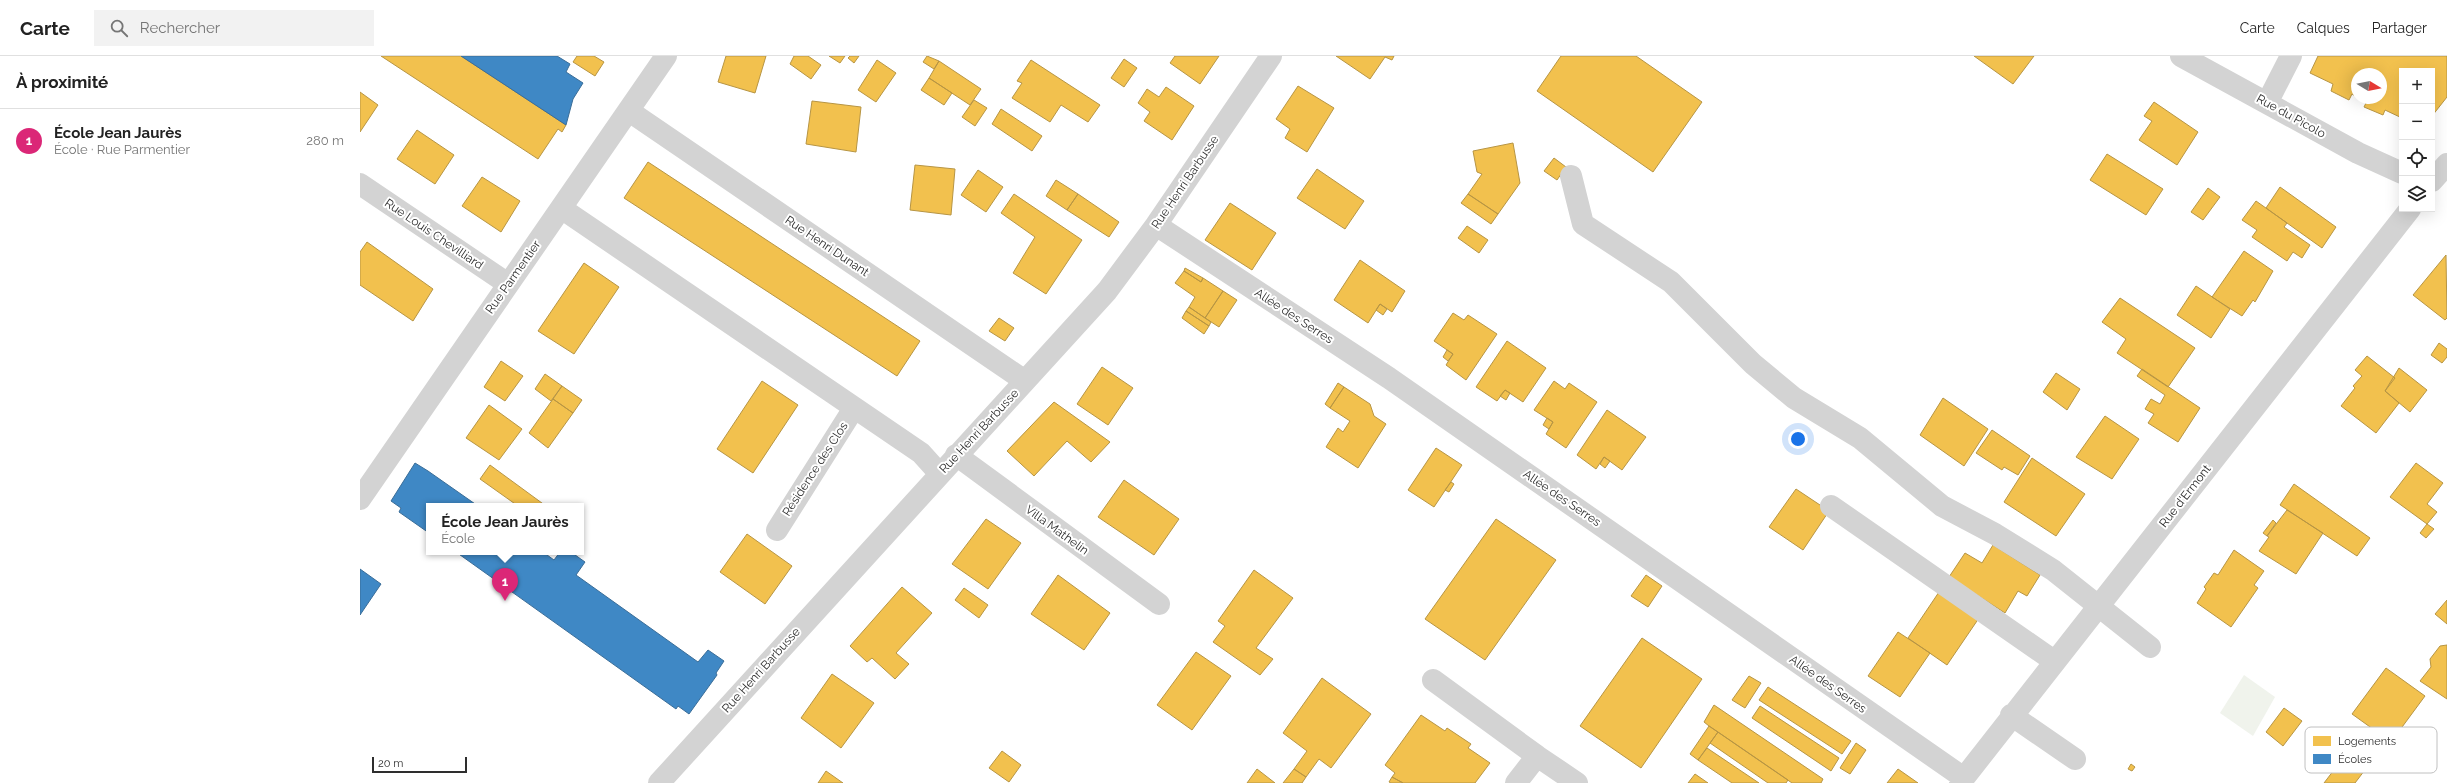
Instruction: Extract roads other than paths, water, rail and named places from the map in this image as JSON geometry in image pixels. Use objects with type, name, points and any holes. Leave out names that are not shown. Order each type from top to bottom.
[{"type":"street","name":"Rue Parmentier","points":[[360,499],[666,56]]},
{"type":"street","name":"Rue Henri Barbusse","points":[[659,783],[939,473],[1026,381],[1107,291],[1156,226],[1271,56]]},
{"type":"street","name":"Rue du Picolo","points":[[2181,56],[2358,153],[2399,172]]},
{"type":"street","points":[[2267,103],[2291,56]]},
{"type":"street","name":"Rue Henri Dunant","points":[[628,111],[1026,381]]},
{"type":"street","points":[[2435,178],[2447,164]]},
{"type":"street","points":[[1571,176],[1583,224],[1671,282],[1753,364],[1794,398],[1860,438],[1942,506],[1995,534],[2053,570],[2150,647]]},
{"type":"street","name":"Rue Louis Chevilliard","points":[[360,184],[508,284]]},
{"type":"street","points":[[2435,186],[2447,192]]},
{"type":"street","points":[[561,208],[920,453],[939,473]]},
{"type":"street","name":"Rue d'Ermont","points":[[1962,780],[2011,715],[2408,212]]},
{"type":"street","name":"Allée des Serres","points":[[1156,226],[1389,378],[1962,780]]},
{"type":"street","name":"Résidence des Clos","points":[[777,530],[854,408]]},
{"type":"street","name":"Villa Mathelin","points":[[956,455],[1159,604]]},
{"type":"street","points":[[1831,506],[2054,662]]},
{"type":"street","points":[[1433,680],[1537,756],[1577,783]]},
{"type":"street","points":[[2011,715],[2074,760]]},
{"type":"street","points":[[1516,783],[1537,756]]},
{"type":"place","name":"École Jean Jaurès","points":[[505,601]]}]
